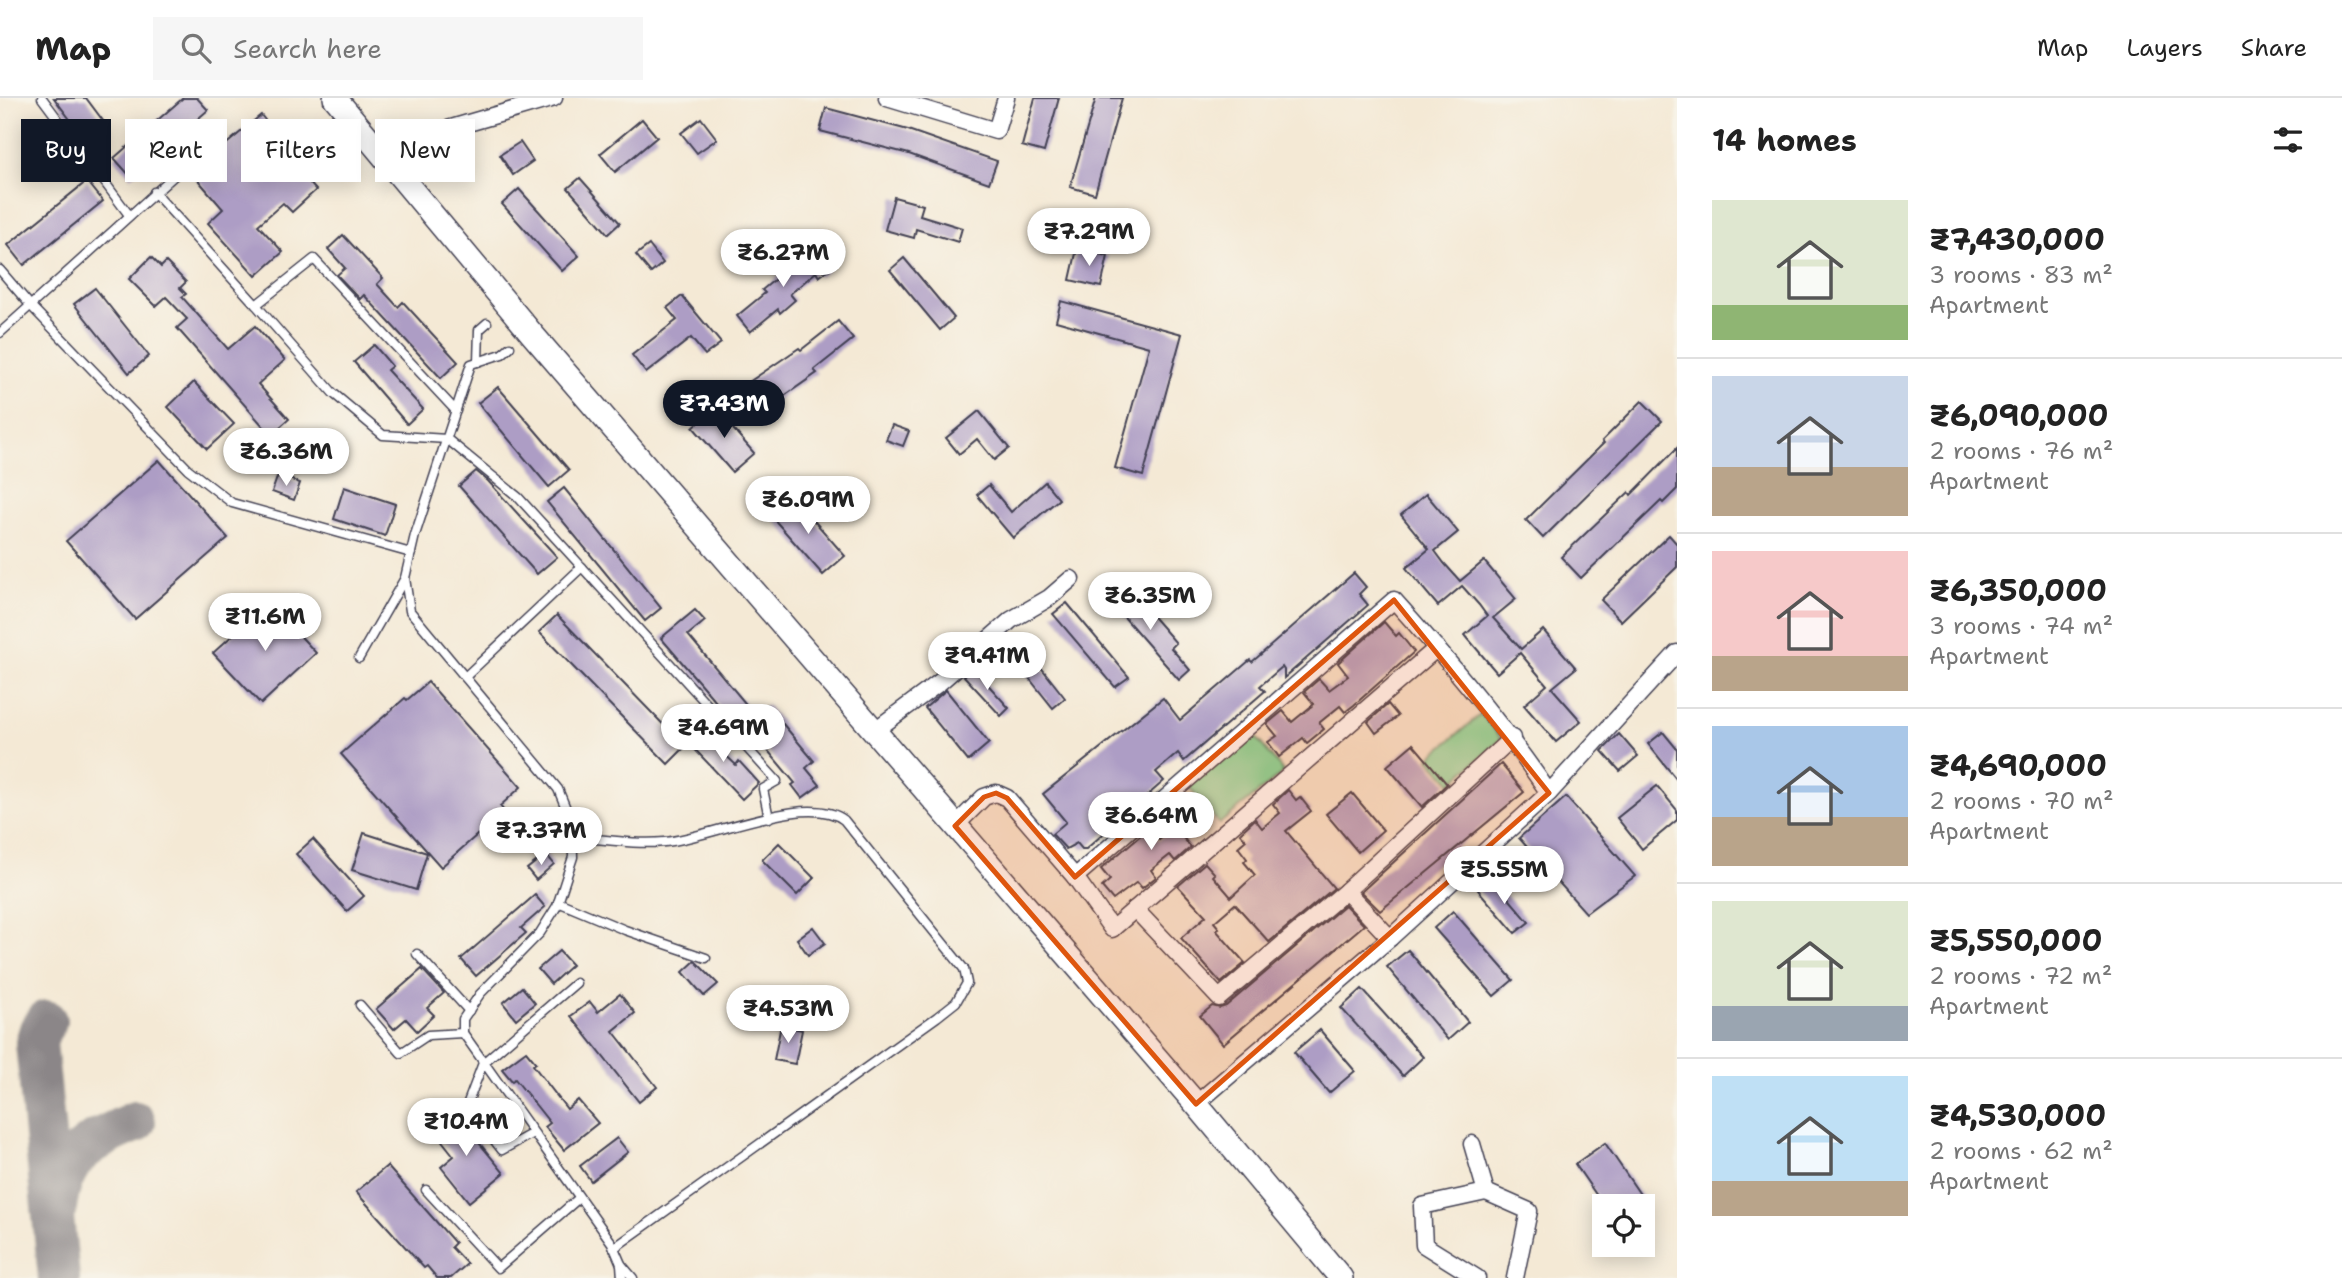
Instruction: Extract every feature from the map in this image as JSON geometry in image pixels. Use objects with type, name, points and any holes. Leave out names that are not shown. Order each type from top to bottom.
[{"type":"street","points":[[335,98],[375,144]]},
{"type":"street","points":[[475,121],[554,98]]},
{"type":"street","points":[[887,98],[996,131],[1006,98]]},
{"type":"street","points":[[406,182],[515,313],[1196,1104],[1341,1278]]},
{"type":"street","points":[[874,731],[940,682],[1011,621],[1049,598],[1071,579]]},
{"type":"street","points":[[1075,877],[1394,600],[1512,738],[1549,793]]},
{"type":"street","points":[[955,826],[984,797],[996,793],[1007,798],[1075,877],[1112,929],[1437,648]]},
{"type":"street","points":[[1196,1104],[1390,938],[1549,793],[1677,653]]},
{"type":"street","points":[[1135,909],[1219,998],[1346,891],[1512,738]]},
{"type":"street","points":[[1346,891],[1390,938]]},
{"type":"street","points":[[1472,1144],[1486,1192]]},
{"type":"street","points":[[1477,1278],[1424,1245],[1422,1206],[1486,1192],[1529,1211],[1515,1278]]},
{"type":"lane","points":[[41,98],[129,215]]},
{"type":"lane","points":[[0,333],[165,182]]},
{"type":"lane","points":[[154,192],[333,393],[383,435],[447,439],[518,497],[776,781],[763,789],[769,818]]},
{"type":"lane","points":[[256,305],[314,259],[456,411]]},
{"type":"lane","points":[[0,270],[30,305],[188,469],[232,503],[411,553]]},
{"type":"lane","points":[[478,362],[480,330],[487,323]]},
{"type":"lane","points":[[359,658],[405,578],[471,364],[502,354],[510,348]]},
{"type":"lane","points":[[465,677],[582,567]]},
{"type":"lane","points":[[405,578],[410,611],[558,789],[572,823],[573,857],[558,902],[540,933],[480,994],[463,1019],[463,1033],[633,1278]]},
{"type":"lane","points":[[573,837],[663,842],[695,838],[794,811],[836,814],[844,820],[964,969],[967,984],[956,1002],[937,1017],[614,1248]]},
{"type":"lane","points":[[558,902],[706,958]]},
{"type":"lane","points":[[417,954],[469,1011]]},
{"type":"lane","points":[[533,1133],[502,1150],[467,1105],[484,1063],[576,983]]},
{"type":"lane","points":[[360,1005],[401,1053],[428,1035],[463,1033]]},
{"type":"lane","points":[[426,1189],[498,1268],[579,1198]]},
{"type":"lane","points":[[621,1264],[622,1278]]},
{"type":"highlighted area","points":[[1394,600],[1549,793],[1196,1104],[955,826],[984,797],[996,793],[1007,798],[1075,877]]},
{"type":"green space","points":[[1481,714],[1502,739],[1451,783],[1429,758]]},
{"type":"green space","points":[[1251,731],[1284,772],[1219,824],[1186,783]]},
{"type":"building","points":[[54,98],[86,98],[102,119],[70,119]]},
{"type":"building","points":[[183,98],[197,98],[208,110],[198,119],[159,119]]},
{"type":"building","points":[[1035,98],[1059,98],[1044,152],[1022,146]]},
{"type":"building","points":[[1096,98],[1122,98],[1095,194],[1070,187]]},
{"type":"building","points":[[826,108],[908,130],[997,161],[989,183],[909,154],[820,131]]},
{"type":"building","points":[[701,118],[717,139],[697,153],[681,133]]},
{"type":"building","points":[[642,119],[657,137],[615,172],[600,154]]},
{"type":"building","points":[[241,132],[241,182],[309,182],[316,190],[292,212],[283,203],[258,225],[283,252],[256,276],[208,223],[223,209],[200,182],[227,182],[227,144]]},
{"type":"building","points":[[520,142],[533,161],[513,175],[500,155]]},
{"type":"building","points":[[125,148],[125,170],[114,158]]},
{"type":"building","points":[[580,178],[620,223],[608,234],[568,188]]},
{"type":"building","points":[[86,182],[103,201],[24,265],[8,245]]},
{"type":"building","points":[[519,189],[579,256],[562,271],[502,204]]},
{"type":"building","points":[[894,197],[923,205],[920,215],[962,228],[958,242],[916,229],[914,238],[885,230]]},
{"type":"building","points":[[343,235],[383,278],[377,284],[398,307],[403,302],[458,362],[441,378],[364,295],[360,299],[337,275],[345,268],[328,249]]},
{"type":"building","points":[[649,245],[663,263],[651,273],[636,255]]},
{"type":"building","points":[[810,246],[829,269],[819,277],[816,272],[790,294],[795,300],[780,313],[778,309],[750,332],[737,316],[765,293],[762,290],[779,276],[777,274]]},
{"type":"building","points":[[1077,249],[1108,256],[1101,287],[1070,280]]},
{"type":"building","points":[[151,257],[161,267],[166,262],[186,282],[180,288],[186,294],[182,297],[228,349],[255,326],[285,360],[258,384],[289,419],[271,435],[177,328],[187,319],[166,297],[156,306],[129,279]]},
{"type":"building","points":[[904,258],[954,318],[940,330],[890,270]]},
{"type":"building","points":[[95,288],[149,356],[129,373],[74,304]]},
{"type":"building","points":[[682,296],[721,343],[705,355],[691,338],[646,373],[632,355],[677,320],[667,308]]},
{"type":"building","points":[[1061,301],[1182,334],[1143,476],[1115,468],[1149,347],[1056,321]]},
{"type":"building","points":[[838,321],[853,339],[814,370],[817,373],[767,408],[749,382],[799,348],[801,350]]},
{"type":"building","points":[[374,345],[392,366],[387,370],[423,409],[407,424],[354,362]]},
{"type":"building","points":[[194,382],[234,424],[207,449],[168,407]]},
{"type":"building","points":[[498,387],[569,470],[549,487],[478,403]]},
{"type":"building","points":[[1642,401],[1662,421],[1543,538],[1526,520],[1604,443],[1602,441]]},
{"type":"building","points":[[715,408],[754,453],[732,472],[693,427]]},
{"type":"building","points":[[979,411],[1009,448],[994,460],[977,439],[959,454],[946,438]]},
{"type":"building","points":[[892,425],[909,431],[903,446],[886,440]]},
{"type":"building","points":[[1677,448],[1677,489],[1581,578],[1561,557],[1629,492],[1631,495]]},
{"type":"building","points":[[159,460],[228,538],[135,619],[66,541]]},
{"type":"building","points":[[476,471],[557,557],[537,574],[459,486]]},
{"type":"building","points":[[278,475],[300,483],[294,500],[272,492]]},
{"type":"building","points":[[1045,482],[1059,499],[1013,538],[977,495],[989,485],[1011,512]]},
{"type":"building","points":[[344,487],[395,504],[385,536],[334,519]]},
{"type":"building","points":[[564,488],[661,608],[645,621],[547,502]]},
{"type":"building","points":[[1426,494],[1458,532],[1435,551],[1444,563],[1460,581],[1484,561],[1516,599],[1493,618],[1521,649],[1543,630],[1576,668],[1552,688],[1581,721],[1556,742],[1524,705],[1547,685],[1520,653],[1497,673],[1465,635],[1487,616],[1479,605],[1462,586],[1438,606],[1406,568],[1429,549],[1401,515]]},
{"type":"building","points":[[794,498],[845,556],[823,575],[772,517]]},
{"type":"building","points":[[1669,535],[1677,544],[1677,567],[1621,621],[1601,600]]},
{"type":"building","points":[[1354,573],[1366,587],[1359,594],[1368,605],[1284,678],[1282,667],[1260,686],[1265,691],[1184,761],[1178,753],[1156,772],[1164,781],[1086,849],[1082,849],[1077,843],[1066,849],[1052,834],[1066,822],[1043,794],[1163,698],[1180,720],[1250,660],[1252,662]]},
{"type":"building","points":[[1128,588],[1176,643],[1171,648],[1190,670],[1179,680],[1111,602]]},
{"type":"building","points":[[269,602],[316,653],[261,704],[213,653]]},
{"type":"building","points":[[1067,603],[1129,677],[1115,687],[1053,614]]},
{"type":"building","points":[[695,610],[705,621],[688,635],[755,715],[767,705],[814,761],[806,768],[820,785],[802,798],[792,785],[795,783],[759,740],[753,745],[661,638]]},
{"type":"building","points":[[557,615],[685,747],[668,764],[539,632]]},
{"type":"building","points":[[1384,622],[1396,636],[1399,633],[1414,652],[1345,712],[1340,706],[1319,723],[1324,729],[1307,743],[1303,738],[1279,757],[1268,742],[1277,736],[1267,724],[1283,711],[1292,722],[1314,704],[1304,692],[1319,679],[1329,690],[1348,676],[1338,663]]},
{"type":"building","points":[[1022,643],[1065,698],[1053,708],[1009,653]]},
{"type":"building","points":[[973,668],[1009,708],[1001,716],[964,676]]},
{"type":"building","points":[[428,682],[521,787],[500,806],[504,811],[441,867],[341,754],[405,698],[407,700]]},
{"type":"building","points":[[946,690],[989,743],[968,761],[925,708]]},
{"type":"building","points":[[1388,704],[1398,716],[1376,733],[1368,722]]},
{"type":"building","points":[[701,727],[714,744],[736,765],[739,761],[759,783],[742,799],[686,740]]},
{"type":"building","points":[[1663,732],[1677,749],[1677,780],[1648,744]]},
{"type":"building","points":[[1619,734],[1638,756],[1620,771],[1602,751]]},
{"type":"building","points":[[1413,744],[1447,784],[1422,807],[1387,766]]},
{"type":"building","points":[[1501,764],[1524,792],[1380,911],[1361,892]]},
{"type":"building","points":[[1657,786],[1677,810],[1677,820],[1642,849],[1617,818]]},
{"type":"building","points":[[1288,790],[1296,800],[1300,797],[1311,811],[1286,831],[1334,888],[1269,942],[1235,904],[1214,922],[1219,928],[1216,930],[1245,963],[1221,983],[1181,938],[1206,916],[1178,886],[1205,863],[1231,897],[1255,875],[1244,862],[1247,859],[1238,847],[1246,840],[1240,833],[1255,819],[1262,828],[1280,813],[1273,804]]},
{"type":"building","points":[[1352,793],[1383,830],[1358,852],[1326,814]]},
{"type":"building","points":[[1566,797],[1635,876],[1586,913],[1519,838]]},
{"type":"building","points":[[1182,798],[1193,812],[1197,809],[1207,821],[1184,839],[1191,847],[1175,861],[1170,855],[1151,870],[1156,877],[1142,888],[1137,882],[1113,900],[1102,887],[1110,880],[1101,869],[1149,828],[1159,840],[1177,825],[1166,812]]},
{"type":"building","points":[[542,825],[554,839],[543,848],[531,834]]},
{"type":"building","points":[[364,833],[427,853],[416,890],[352,870]]},
{"type":"building","points":[[313,839],[364,896],[347,911],[296,854]]},
{"type":"building","points":[[779,843],[814,878],[797,895],[762,860]]},
{"type":"building","points":[[546,854],[554,864],[536,880],[527,869]]},
{"type":"building","points":[[1492,879],[1529,922],[1515,933],[1478,890]]},
{"type":"building","points":[[535,895],[545,907],[521,928],[526,933],[476,976],[461,959]]},
{"type":"building","points":[[1345,905],[1364,925],[1223,1044],[1200,1016],[1212,1006],[1226,1006]]},
{"type":"building","points":[[1453,911],[1513,980],[1494,996],[1434,928]]},
{"type":"building","points":[[813,927],[825,943],[808,955],[797,939]]},
{"type":"building","points":[[1408,950],[1468,1022],[1448,1040],[1387,967]]},
{"type":"building","points":[[559,951],[572,965],[551,984],[538,969]]},
{"type":"building","points":[[695,961],[718,984],[704,996],[683,972]]},
{"type":"building","points":[[422,969],[444,993],[427,1008],[434,1015],[417,1031],[406,1019],[394,1029],[376,1009]]},
{"type":"building","points":[[522,987],[535,1003],[516,1019],[503,1003]]},
{"type":"building","points":[[1362,989],[1423,1057],[1403,1076],[1341,1008]]},
{"type":"building","points":[[620,994],[635,1013],[613,1031],[657,1087],[639,1102],[571,1016],[590,1002],[598,1012]]},
{"type":"building","points":[[781,1025],[802,1030],[795,1064],[774,1060]]},
{"type":"building","points":[[1320,1030],[1355,1071],[1329,1093],[1294,1052]]},
{"type":"building","points":[[526,1051],[536,1063],[533,1065],[567,1109],[578,1100],[598,1123],[564,1150],[545,1127],[550,1123],[515,1079],[512,1081],[502,1069]]},
{"type":"building","points":[[453,1111],[504,1173],[469,1202],[441,1167],[454,1156],[432,1128]]},
{"type":"building","points":[[617,1138],[628,1152],[591,1181],[580,1166]]},
{"type":"building","points":[[1605,1143],[1640,1194],[1596,1194],[1575,1164]]},
{"type":"building","points":[[387,1166],[455,1243],[451,1247],[467,1264],[451,1278],[437,1278],[427,1266],[424,1268],[356,1192]]},
{"type":"taxiway","points":[[46,1021],[36,1043],[59,1278]]},
{"type":"taxiway","points":[[56,1207],[65,1174],[81,1152],[92,1143],[135,1122]]}]
